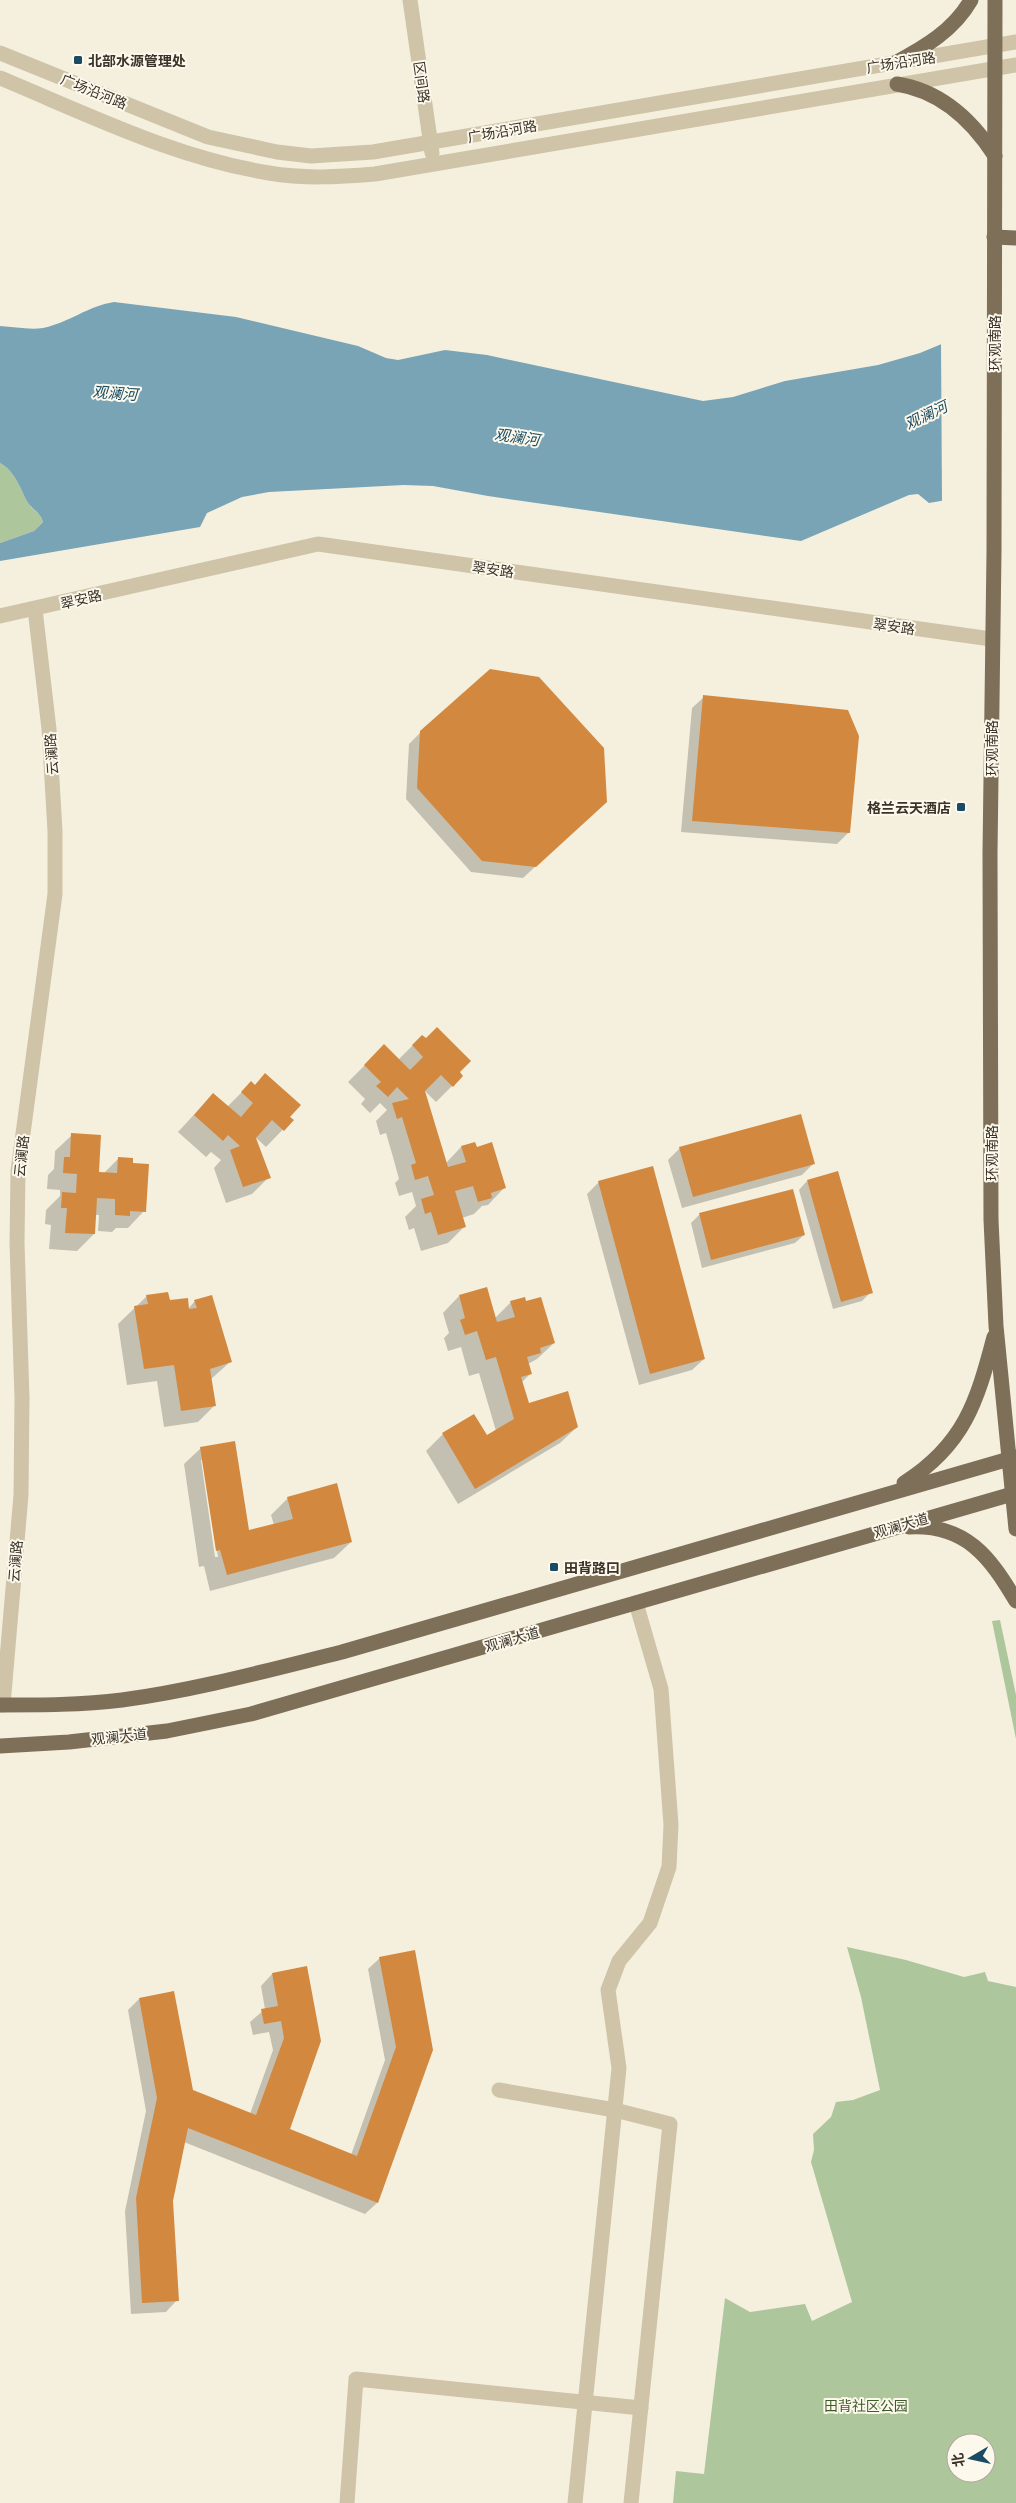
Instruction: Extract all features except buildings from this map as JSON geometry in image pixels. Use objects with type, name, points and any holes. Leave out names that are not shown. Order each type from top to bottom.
[{"type":"main road","points":[[895,63],[926,46],[940,35],[956,21],[971,0]]},
{"type":"main road","name":"环观南路","points":[[995,0],[994,552],[991,639],[991,1220],[996,1326],[1012,1458],[1016,1529]]},
{"type":"main road","points":[[897,84],[921,90],[954,109],[979,132],[996,157]]},
{"type":"main road","points":[[994,241],[1016,238]]},
{"type":"main road","points":[[892,1491],[929,1465],[947,1446],[966,1421],[981,1388],[996,1326]]},
{"type":"main road","points":[[1,1705],[121,1700],[189,1689],[253,1674],[342,1652],[892,1491],[1012,1458]]},
{"type":"main road","name":"观澜大道","points":[[0,1746],[69,1742],[167,1731],[252,1714],[1014,1494]]},
{"type":"main road","points":[[893,1528],[918,1526],[959,1535],[975,1545],[990,1561],[1016,1601]]},
{"type":"street","name":"区间路","points":[[410,0],[433,164]]},
{"type":"street","name":"广场沿河路","points":[[0,53],[208,137],[241,145],[311,156],[343,156],[430,143],[1016,42]]},
{"type":"street","name":"广场沿河路","points":[[0,78],[167,146],[242,168],[270,173],[338,178],[433,164],[1016,65]]},
{"type":"street","name":"翠安路","points":[[0,616],[318,544],[991,639]]},
{"type":"street","name":"云澜路","points":[[1,1705],[21,1495],[22,1398],[16,1243],[18,1171],[54,894],[55,831],[49,728],[35,609]]},
{"type":"street","points":[[576,2503],[620,2068],[608,1990],[619,1961],[650,1923],[669,1867],[671,1825],[661,1689],[636,1603]]},
{"type":"street","points":[[499,2090],[615,2110],[670,2124],[632,2503]]},
{"type":"street","points":[[347,2503],[356,2379],[641,2408]]},
{"type":"green space","points":[[0,463],[14,476],[28,503],[43,522],[34,531],[0,543]]},
{"type":"green space","points":[[1000,1620],[1016,1695],[1016,1739],[992,1621]]},
{"type":"green space","name":"田背社区公园","points":[[847,1947],[906,1960],[964,1977],[985,1972],[988,1981],[1016,1987],[1016,2503],[673,2503],[676,2471],[704,2474],[725,2298],[750,2312],[805,2304],[812,2321],[852,2302],[811,2162],[814,2150],[813,2134],[831,2117],[836,2102],[853,2100],[880,2090],[861,1997]]},
{"type":"water","name":"观澜河","points":[[114,302],[236,317],[358,346],[386,358],[398,360],[445,350],[487,355],[703,401],[733,397],[785,381],[878,365],[920,353],[1016,313],[1016,488],[929,503],[918,494],[909,495],[801,541],[488,496],[433,486],[404,485],[269,492],[242,497],[207,513],[200,527],[0,561],[0,543],[34,531],[43,522],[38,513],[28,503],[14,476],[0,463],[0,326],[27,329],[43,328],[52,326],[95,307]]},
{"type":"pier","points":[[1016,311],[1016,491],[942,503],[941,342]]},
{"type":"place","name":"北部水源管理处","points":[[78,60]]},
{"type":"place","name":"格兰云天酒店","points":[[961,807]]},
{"type":"place","name":"田背路口","points":[[554,1567]]}]
